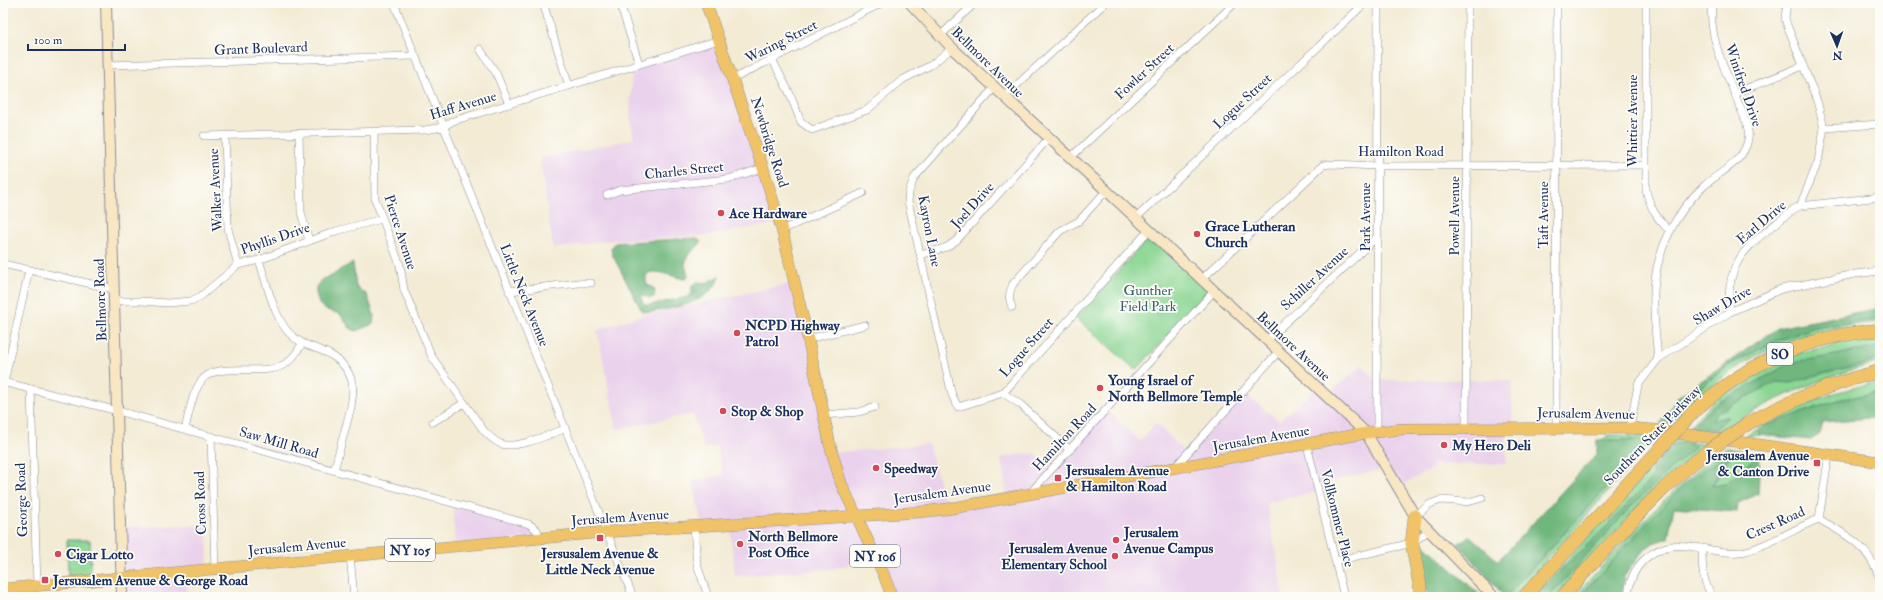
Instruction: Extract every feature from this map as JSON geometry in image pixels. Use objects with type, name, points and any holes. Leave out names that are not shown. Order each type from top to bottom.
[{"type":"highway","name":"Southern State Parkway","points":[[1524,597],[1694,411],[1735,378],[1784,352],[1833,336],[1880,330]]},
{"type":"highway","points":[[1562,597],[1654,497],[1708,451],[1747,424],[1811,393],[1880,371]]},
{"type":"highway","points":[[1415,516],[1412,543],[1422,597]]},
{"type":"main road","name":"Bellmore Road","points":[[106,3],[122,597]]},
{"type":"main road","name":"Newbridge Road","points":[[706,3],[734,79],[764,168],[782,230],[840,482],[883,573],[892,597]]},
{"type":"main road","name":"Bellmore Avenue","points":[[910,3],[952,48],[994,88],[1202,279],[1366,434],[1415,516],[1491,594]]},
{"type":"main road","name":"Jerusalem Avenue","points":[[3,589],[605,532],[856,517],[941,510],[1377,432],[1403,429],[1630,428],[1655,430],[1880,462]]},
{"type":"street","name":"Little Neck Avenue","points":[[394,3],[605,532],[633,597]]},
{"type":"street","points":[[543,3],[568,86]]},
{"type":"street","points":[[620,3],[639,64]]},
{"type":"street","name":"Waring Street","points":[[734,79],[882,3]]},
{"type":"street","points":[[941,35],[975,3]]},
{"type":"street","points":[[1004,97],[1105,3]]},
{"type":"street","name":"Fowler Street","points":[[1070,158],[1235,3]]},
{"type":"street","name":"Logue Street","points":[[1136,218],[1365,3]]},
{"type":"street","name":"Park Avenue","points":[[1377,432],[1378,3]]},
{"type":"street","name":"Powell Avenue","points":[[1466,428],[1468,3]]},
{"type":"street","name":"Taft Avenue","points":[[1556,3],[1556,428]]},
{"type":"street","name":"Whittier Avenue","points":[[1646,3],[1646,190],[1649,204],[1655,215],[1670,231]]},
{"type":"street","name":"Winifred Drive","points":[[1658,359],[1654,292],[1655,278],[1659,261],[1670,231],[1692,198],[1704,186],[1738,160],[1743,153],[1748,139],[1748,131],[1735,93],[1717,51],[1712,30],[1712,3]]},
{"type":"street","points":[[1787,3],[1785,18],[1787,25],[1817,101],[1824,128],[1818,162],[1800,206]]},
{"type":"street","name":"Haff Avenue","points":[[204,136],[374,132],[425,130],[443,127],[453,121],[719,40]]},
{"type":"street","points":[[772,59],[789,92],[801,122],[812,130],[867,110],[902,80],[931,66],[952,48]]},
{"type":"street","points":[[480,49],[496,73],[509,104]]},
{"type":"street","name":"Grant Boulevard","points":[[107,66],[415,56]]},
{"type":"street","points":[[1735,93],[1803,66]]},
{"type":"street","name":"Kayron Lane","points":[[958,407],[952,395],[908,201],[910,186],[921,170],[994,88]]},
{"type":"street","points":[[1824,128],[1880,124]]},
{"type":"street","name":"Pierce Avenue","points":[[374,132],[375,199],[400,265],[404,290],[432,357],[484,431],[493,440],[501,444],[514,445],[564,429]]},
{"type":"street","points":[[299,134],[301,212],[309,241]]},
{"type":"street","name":"Walker Avenue","points":[[225,136],[228,229],[238,265]]},
{"type":"street","name":"Joel Drive","points":[[921,255],[947,247],[957,240],[1049,138]]},
{"type":"street","name":"Hamilton Road","points":[[1202,279],[1323,165],[1645,165]]},
{"type":"street","name":"Charles Street","points":[[607,195],[620,190],[728,179],[764,168]]},
{"type":"street","points":[[1012,307],[1009,299],[1009,292],[1013,284],[1060,231],[1079,221],[1106,191]]},
{"type":"street","points":[[782,230],[863,193]]},
{"type":"street","name":"Earl Drive","points":[[1730,312],[1729,287],[1733,271],[1742,255],[1758,237],[1800,206],[1880,197]]},
{"type":"street","name":"Phyllis Drive","points":[[114,301],[167,303],[191,301],[201,296],[238,265],[259,260],[336,231],[382,219]]},
{"type":"street","name":"Logue Street","points":[[958,407],[1003,393],[1149,230]]},
{"type":"street","name":"Schiller Avenue","points":[[1267,340],[1378,236]]},
{"type":"street","points":[[259,260],[284,326],[289,333],[302,344],[333,357],[343,365],[352,379],[353,399],[334,470]]},
{"type":"street","points":[[3,264],[114,289]]},
{"type":"street","points":[[4,382],[29,270]]},
{"type":"street","name":"Shaw Drive","points":[[1630,428],[1638,385],[1658,359],[1730,312],[1781,289],[1855,274],[1880,271]]},
{"type":"street","points":[[509,291],[591,283]]},
{"type":"street","name":"Hamilton Road","points":[[1030,494],[1214,291]]},
{"type":"street","points":[[808,339],[865,325]]},
{"type":"street","points":[[1656,337],[1662,346],[1671,351]]},
{"type":"street","points":[[185,429],[196,389],[202,379],[209,374],[227,371],[271,369],[282,366],[294,356],[302,344]]},
{"type":"street","points":[[1174,468],[1279,351]]},
{"type":"street","name":"Saw Mill Road","points":[[4,382],[211,436],[529,524],[537,530],[540,538]]},
{"type":"street","name":"George Road","points":[[31,389],[37,586]]},
{"type":"street","points":[[1003,393],[1021,405],[1070,450]]},
{"type":"street","points":[[433,422],[464,403]]},
{"type":"street","points":[[824,415],[859,412],[875,408]]},
{"type":"street","name":"Cross Road","points":[[211,436],[215,569]]},
{"type":"street","name":"Vollkommer Place","points":[[1307,445],[1344,597]]},
{"type":"street","points":[[1829,454],[1819,519],[1864,549],[1871,557],[1880,578]]},
{"type":"street","points":[[1415,516],[1436,502],[1447,500],[1468,502],[1482,498]]},
{"type":"street","name":"Crest Road","points":[[1628,597],[1632,576],[1640,564],[1662,548],[1674,545],[1730,552],[1747,550],[1819,519]]},
{"type":"street","points":[[694,527],[697,564],[708,597]]},
{"type":"street","points":[[1336,561],[1412,543],[1428,531]]},
{"type":"street","points":[[1702,548],[1703,577],[1706,587],[1713,597]]},
{"type":"street","points":[[350,556],[354,597]]},
{"type":"shaded area","points":[[718,41],[778,223],[711,235],[603,241],[553,249],[540,158],[634,139],[630,116],[632,68]]},
{"type":"shaded area","points":[[794,283],[831,453],[928,444],[947,509],[1007,496],[1001,458],[1026,453],[1035,453],[1053,469],[1107,410],[1140,441],[1156,423],[1188,455],[1244,393],[1279,421],[1317,388],[1326,396],[1362,365],[1376,380],[1512,380],[1512,427],[1507,427],[1506,464],[1433,464],[1433,468],[1396,488],[1386,469],[1319,484],[1320,491],[1267,503],[1284,597],[892,597],[875,558],[832,569],[735,576],[730,526],[702,527],[693,481],[723,475],[717,446],[704,448],[693,414],[617,429],[597,330],[640,316]]},
{"type":"shaded area","points":[[453,504],[535,526],[539,537],[455,544]]},
{"type":"shaded area","points":[[207,525],[208,567],[186,570],[187,597],[122,597],[120,527]]},
{"type":"green space","name":"Gunther Field Park","points":[[1150,236],[1209,290],[1136,370],[1076,318]]},
{"type":"green space","points":[[696,238],[700,241],[700,244],[687,256],[685,265],[688,276],[686,279],[660,273],[648,273],[646,277],[647,285],[655,289],[654,297],[650,298],[641,295],[642,301],[645,305],[650,305],[688,297],[692,294],[692,286],[697,282],[706,283],[720,276],[715,285],[708,293],[691,303],[650,312],[642,311],[612,254],[611,249],[615,243]]},
{"type":"green space","points":[[353,263],[356,287],[367,295],[374,315],[373,324],[356,331],[350,328],[340,314],[324,309],[319,304],[316,293],[316,287],[322,279],[332,276],[341,269]]},
{"type":"green space","points":[[1880,308],[1880,319],[1815,327],[1771,343],[1728,366],[1697,390],[1672,418],[1669,425],[1660,423],[1678,397],[1778,328]]},
{"type":"green space","points":[[1880,319],[1880,322],[1848,326],[1819,332],[1791,340],[1766,351],[1718,381],[1672,422],[1672,418],[1697,390],[1728,366],[1771,343],[1815,327]]},
{"type":"green space","points":[[1880,336],[1880,362],[1816,382],[1775,400],[1736,421],[1718,433],[1688,427],[1724,392],[1765,367],[1805,351],[1834,346],[1833,342]]},
{"type":"green space","points":[[1880,347],[1880,359],[1791,383],[1776,382],[1718,412],[1712,420],[1728,417],[1715,430],[1690,427],[1719,402],[1791,363]]},
{"type":"green space","points":[[1880,382],[1880,392],[1838,400],[1758,431],[1760,435],[1745,436],[1776,418],[1810,402],[1845,390]]},
{"type":"green space","points":[[1880,392],[1880,420],[1869,418],[1823,422],[1820,434],[1811,440],[1760,435],[1758,431],[1767,425],[1838,400]]},
{"type":"green space","points":[[1608,435],[1658,436],[1513,597],[1506,597],[1650,440],[1604,440]]},
{"type":"green space","points":[[1597,440],[1650,440],[1505,597],[1458,543],[1470,536],[1498,561],[1597,454]]},
{"type":"green space","points":[[1677,440],[1703,444],[1700,446],[1703,448],[1657,486],[1555,597],[1533,597]]},
{"type":"green space","points":[[1685,443],[1696,446],[1632,505],[1549,597],[1533,597],[1605,528],[1653,477],[1652,468],[1675,444]]},
{"type":"green space","points":[[1727,448],[1760,454],[1726,484],[1712,487],[1729,458],[1725,455],[1591,583],[1580,597],[1574,597],[1665,499],[1705,464]]},
{"type":"green space","points":[[1760,454],[1758,494],[1738,503],[1737,512],[1674,507],[1668,538],[1653,543],[1643,551],[1624,576],[1622,595],[1610,597],[1580,597],[1639,531],[1688,481],[1725,455],[1729,457],[1712,486],[1726,484]]},
{"type":"green space","points":[[67,540],[90,540],[91,574],[68,576]]},
{"type":"green space","points":[[1424,544],[1482,597],[1428,597],[1418,556],[1420,545]]},
{"type":"place","name":"Ace Hardware","points":[[721,213]]},
{"type":"place","name":"Grace Lutheran Church","points":[[1197,234]]},
{"type":"place","name":"NCPD Highway Patrol","points":[[737,333]]},
{"type":"place","name":"Young Israel of North Bellmore Temple","points":[[1100,388]]},
{"type":"place","name":"Stop & Shop","points":[[723,411]]},
{"type":"place","name":"My Hero Deli","points":[[1444,445]]},
{"type":"place","name":"Jersusalem Avenue & Canton Drive","points":[[1817,463]]},
{"type":"place","name":"Speedway","points":[[876,468]]},
{"type":"place","name":"Jersusalem Avenue & Hamilton Road","points":[[1058,478]]},
{"type":"place","name":"Jersusalem Avenue & Little Neck Avenue","points":[[600,538]]},
{"type":"place","name":"Jerusalem Avenue Campus","points":[[1116,540]]},
{"type":"place","name":"North Bellmore Post Office","points":[[740,544]]},
{"type":"place","name":"Cigar Lotto","points":[[58,554]]},
{"type":"place","name":"Jerusalem Avenue Elementary School","points":[[1115,556]]},
{"type":"place","name":"Jersusalem Avenue & George Road","points":[[45,580]]}]
